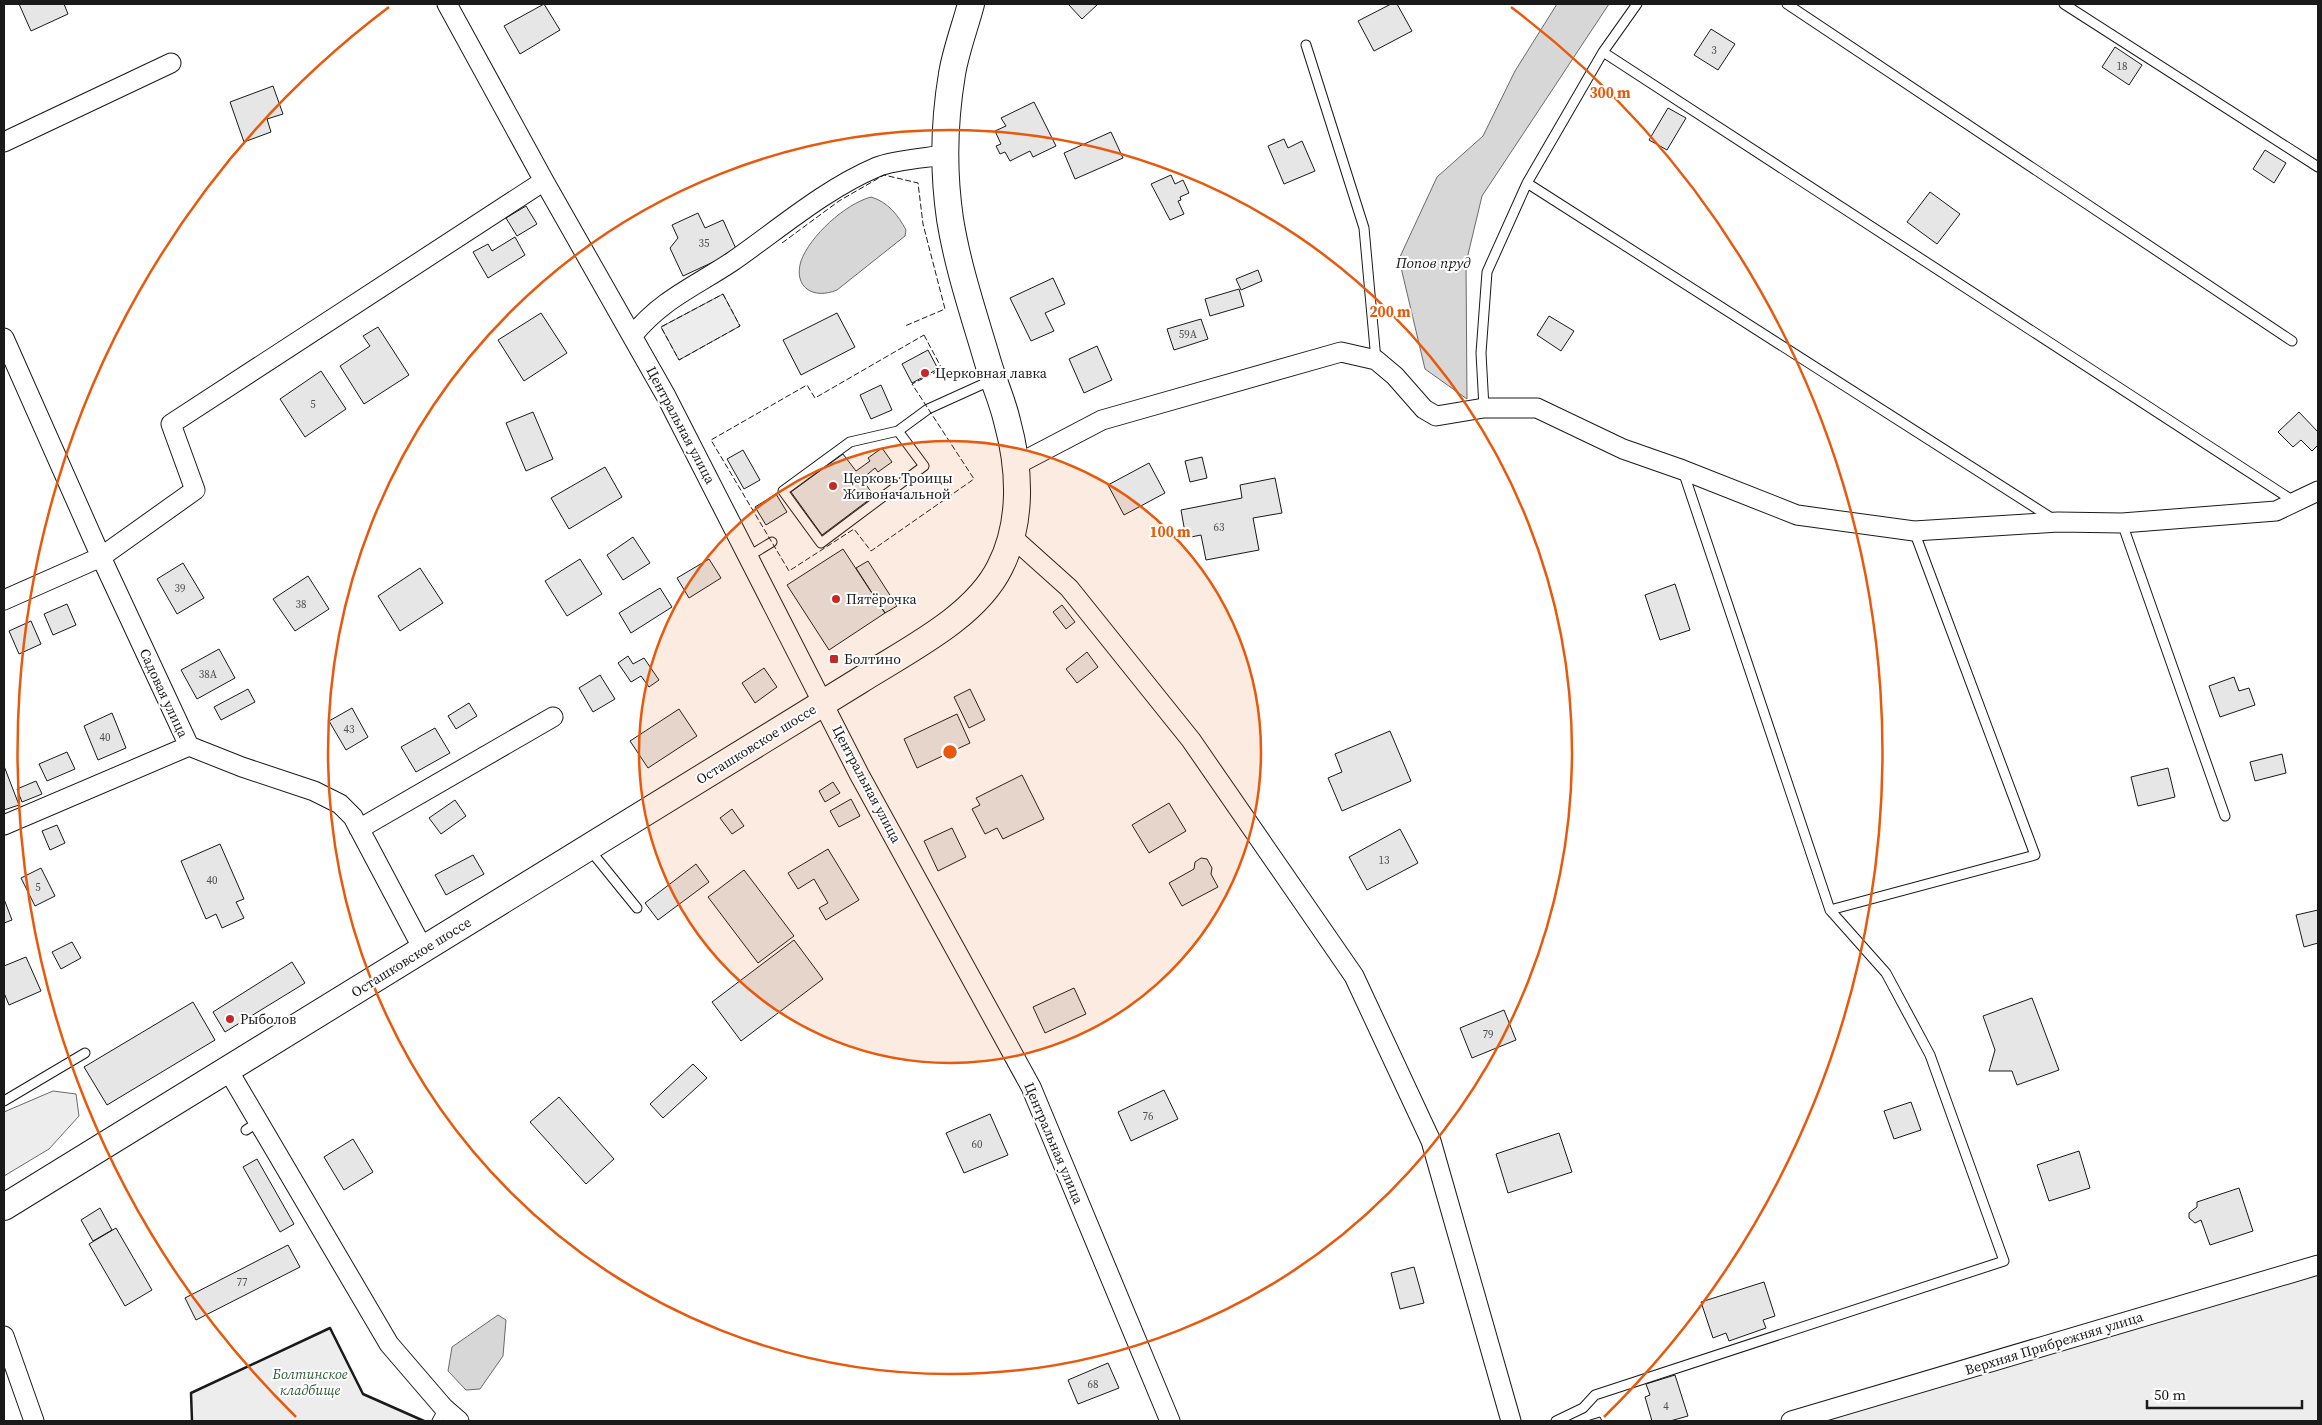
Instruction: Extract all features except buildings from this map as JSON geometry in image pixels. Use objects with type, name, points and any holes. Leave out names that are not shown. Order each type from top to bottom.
[{"type":"main road","name":"Осташковское шоссе","points":[[4,1207],[932,635],[964,612],[983,592],[1000,567],[1011,536],[1018,501],[1016,466],[1008,421],[965,283],[950,219],[944,155],[952,73],[972,4]]},
{"type":"street","name":"Центральная улица","points":[[447,4],[544,181],[633,335],[749,556],[859,774],[1031,1086],[1170,1421]]},
{"type":"street","points":[[4,142],[171,62]]},
{"type":"street","points":[[633,335],[649,316],[673,298],[721,269],[832,192],[878,166],[944,155]]},
{"type":"street","points":[[4,600],[101,557],[195,490],[171,424],[544,181]]},
{"type":"street","name":"Садовая улица","points":[[4,338],[12,377],[101,557],[189,746],[242,767],[314,791],[340,804],[353,817],[423,949]]},
{"type":"street","points":[[1016,466],[1102,420],[1341,352],[1376,360],[1395,376],[1424,409],[1436,416],[1484,408],[1537,408],[1623,449],[1683,470],[1797,515],[1914,531],[2058,522],[2122,523],[2276,511],[2318,491]]},
{"type":"street","points":[[1011,536],[1069,588],[1191,740],[1354,976],[1431,1141],[1511,1421]]},
{"type":"street","points":[[359,829],[553,717]]},
{"type":"street","points":[[4,825],[189,746]]},
{"type":"street","points":[[228,1070],[252,1127],[389,1344],[440,1415],[459,1421]]},
{"type":"street","name":"Верхняя Прибрежняя улица","points":[[1791,1421],[2318,1265]]},
{"type":"street","points":[[4,1336],[34,1421]]},
{"type":"lane","points":[[1484,408],[1481,353],[1487,272],[1527,183],[1603,52],[1637,4]]},
{"type":"lane","points":[[1787,4],[2292,340]]},
{"type":"lane","points":[[2064,4],[2318,167]]},
{"type":"lane","points":[[1306,45],[1364,228],[1376,360]]},
{"type":"lane","points":[[1603,52],[2295,502]]},
{"type":"lane","points":[[1527,183],[2058,522]]},
{"type":"lane","points":[[898,431],[924,466],[821,543],[784,491],[850,442],[898,431],[928,409],[994,380]]},
{"type":"lane","points":[[1556,1421],[1583,1408],[1595,1395],[2004,1261],[1930,1055],[1886,973],[1830,910],[1683,470]]},
{"type":"lane","points":[[2122,523],[2226,816]]},
{"type":"lane","points":[[1830,910],[2035,854],[1914,531]]},
{"type":"lane","points":[[749,556],[772,542]]},
{"type":"lane","points":[[588,848],[637,908]]},
{"type":"lane","points":[[4,1101],[85,1053]]},
{"type":"green space","points":[[723,294],[740,326],[679,360],[661,327]]},
{"type":"green space","points":[[53,1091],[76,1094],[79,1116],[49,1149],[4,1176],[4,1112]]},
{"type":"green space","points":[[2318,1260],[2318,1421],[1797,1421]]},
{"type":"green space","name":"Болтинское кладбище","points":[[330,1328],[363,1394],[424,1421],[192,1421],[191,1393]]},
{"type":"water","name":"Попов пруд","points":[[1557,4],[1609,4],[1482,196],[1466,263],[1467,399],[1425,369],[1399,259],[1437,177],[1483,136],[1515,71]]},
{"type":"water","points":[[871,197],[883,202],[896,214],[906,230],[905,236],[837,290],[820,293],[807,289],[800,278],[799,270],[801,261],[812,241],[830,222],[850,206]]},
{"type":"water","points":[[498,1315],[506,1320],[503,1356],[480,1389],[466,1390],[448,1371],[452,1347]]},
{"type":"fence","points":[[782,243],[839,201],[884,175],[918,183],[923,224],[945,309],[905,326]]},
{"type":"fence","points":[[723,294],[740,326],[679,360],[661,327],[723,294]]},
{"type":"fence","points":[[924,335],[942,369],[912,384],[974,479],[871,551],[854,529],[789,571],[711,440],[807,385],[815,398],[924,335]]},
{"type":"wall","points":[[192,1421],[191,1393],[330,1328],[363,1394],[424,1421]]},
{"type":"place","name":"Церковная лавка","points":[[925,373]]},
{"type":"place","name":"Церковь Троицы Живоначальной","points":[[833,486]]},
{"type":"place","name":"Пятёрочка","points":[[836,599]]},
{"type":"place","name":"Болтино","points":[[834,659]]},
{"type":"place","name":"Рыболов","points":[[230,1019]]}]
